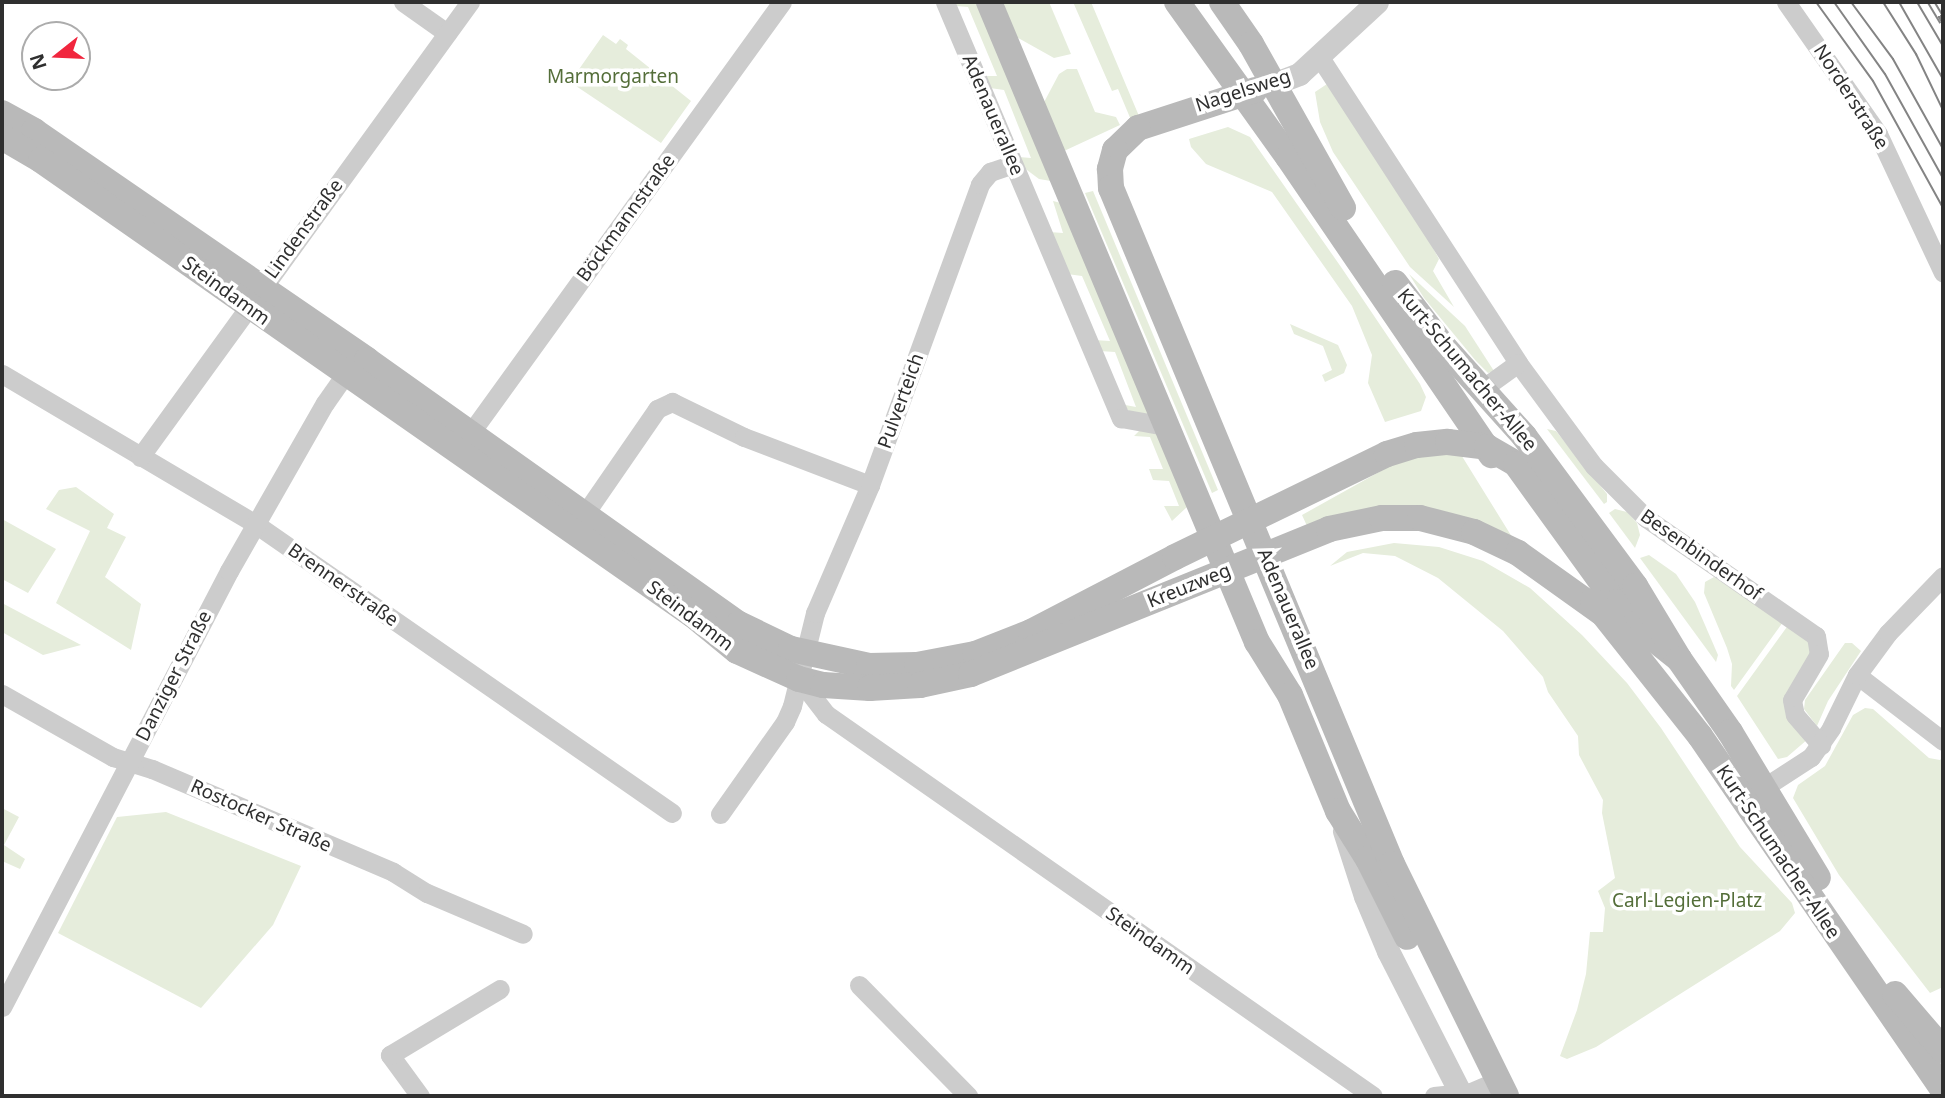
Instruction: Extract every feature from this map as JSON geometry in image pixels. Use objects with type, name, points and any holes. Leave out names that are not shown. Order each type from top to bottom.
[{"type":"main road","name":"Adenauerallee","points":[[989,2],[1257,642],[1294,704],[1338,811],[1368,859],[1482,1092]]},
{"type":"main road","name":"Kurt-Schumacher-Allee","points":[[1177,2],[1288,157],[1602,613],[1688,719],[1943,1090]]},
{"type":"main road","name":"Kurt-Schumacher-Allee","points":[[1222,2],[1251,44],[1326,180],[1376,256],[1435,336],[1524,436],[1635,586],[1679,659],[1730,732],[1850,930],[1898,998],[1943,1050]]},
{"type":"main road","name":"Nagelsweg","points":[[1130,135],[1138,128],[1179,112],[1273,84]]},
{"type":"main road","name":"Steindamm","points":[[2,113],[34,131],[254,298]]},
{"type":"main road","name":"Adenauerallee","points":[[1130,135],[1119,144],[1113,156],[1111,188],[1392,864],[1482,1092]]},
{"type":"main road","name":"Steindamm","points":[[2,137],[254,298],[356,367],[737,651],[802,666]]},
{"type":"main road","name":"Steindamm","points":[[356,367],[469,435],[739,624],[777,644],[802,666]]},
{"type":"main road","name":"Kreuzweg","points":[[802,666],[891,666],[941,662],[975,654],[1031,632],[1213,538],[1401,449],[1448,442],[1487,447]]},
{"type":"main road","name":"Kurt-Schumacher-Allee","points":[[1487,447],[1501,452],[1522,470],[1616,602],[1635,624],[1679,659]]},
{"type":"main road","name":"Kreuzweg","points":[[802,666],[836,687],[883,688],[920,685],[971,674],[1346,524],[1382,517],[1435,520],[1474,532],[1518,553],[1602,613]]},
{"type":"street","points":[[403,2],[447,33]]},
{"type":"street","name":"Lindenstraße","points":[[140,457],[470,2]]},
{"type":"street","name":"Böckmannstraße","points":[[469,435],[782,2]]},
{"type":"street","name":"Adenauerallee","points":[[945,2],[1121,418],[1166,426]]},
{"type":"street","name":"Nagelsweg","points":[[1273,84],[1294,77],[1377,2]]},
{"type":"street","name":"Norderstraße","points":[[1786,2],[1878,134],[1943,273]]},
{"type":"street","name":"Besenbinderhof","points":[[1319,56],[1518,363],[1560,424],[1621,496],[1682,544],[1816,636],[1819,654],[1792,700],[1793,709],[1821,745]]},
{"type":"street","name":"Pulverteich","points":[[720,814],[785,722],[815,613],[870,485],[980,184],[990,172],[1013,164]]},
{"type":"street","points":[[1482,389],[1518,363]]},
{"type":"street","name":"Danziger Straße","points":[[2,1007],[130,762],[170,678],[325,403],[356,367]]},
{"type":"street","name":"Brennerstraße","points":[[2,374],[257,525],[672,813]]},
{"type":"street","points":[[584,514],[657,409],[672,402],[744,437],[870,485]]},
{"type":"street","points":[[1763,788],[1804,764],[1821,745],[1857,675],[1888,634],[1943,576]]},
{"type":"street","name":"Steindamm","points":[[802,666],[815,704],[831,718],[1373,1096]]},
{"type":"street","points":[[1857,675],[1943,741]]},
{"type":"street","name":"Rostocker Straße","points":[[2,694],[113,757],[152,769],[393,873],[427,893],[523,934]]},
{"type":"street","points":[[859,985],[968,1096]]},
{"type":"street","points":[[419,1096],[390,1055],[500,989]]},
{"type":"street","points":[[1434,1096],[1482,1092]]},
{"type":"green space","points":[[954,2],[976,2],[1051,181],[1039,179],[1023,167],[1019,157],[1031,158],[1004,90],[990,88],[985,76],[997,76],[968,7],[956,6]]},
{"type":"green space","points":[[998,2],[1049,2],[1071,54],[1054,58],[1013,35]]},
{"type":"green space","points":[[1073,2],[1091,2],[1139,116],[1131,120],[1118,89],[1112,91]]},
{"type":"green space","name":"Marmorgarten","points":[[603,35],[616,44],[620,39],[628,45],[626,49],[691,101],[661,143],[570,82]]},
{"type":"green space","points":[[1067,69],[1077,69],[1095,112],[1116,117],[1120,125],[1064,151],[1042,106],[1059,74]]},
{"type":"green space","points":[[1330,82],[1439,259],[1433,271],[1454,307],[1410,267],[1333,152],[1320,122],[1315,92]]},
{"type":"green space","points":[[1228,127],[1250,137],[1341,267],[1420,384],[1426,397],[1421,411],[1385,422],[1368,383],[1372,355],[1352,306],[1272,192],[1206,164],[1191,147],[1189,139]]},
{"type":"green space","points":[[1093,191],[1218,490],[1212,493],[1085,193]]},
{"type":"green space","points":[[1053,201],[1061,203],[1151,417],[1135,415],[1120,404],[1136,407],[1115,352],[1099,351],[1094,340],[1110,341],[1082,276],[1067,274],[1049,232],[1063,233]]},
{"type":"green space","points":[[1409,274],[1465,326],[1494,371],[1488,373],[1476,361],[1424,298]]},
{"type":"green space","points":[[1290,324],[1338,345],[1347,365],[1344,373],[1325,382],[1322,375],[1332,370],[1323,346],[1294,334]]},
{"type":"green space","points":[[1141,429],[1156,432],[1187,507],[1172,521],[1164,506],[1179,506],[1169,481],[1153,480],[1149,469],[1163,469],[1150,437],[1134,436]]},
{"type":"green space","points":[[1547,429],[1556,431],[1607,494],[1607,502],[1604,504]]},
{"type":"green space","points":[[1460,453],[1512,537],[1475,519],[1307,526],[1302,515],[1397,462],[1423,455]]},
{"type":"green space","points":[[76,487],[114,514],[107,528],[126,537],[105,577],[141,604],[131,650],[56,603],[90,531],[46,509],[59,490]]},
{"type":"green space","points":[[1615,509],[1627,512],[1637,523],[1640,535],[1635,548],[1609,513]]},
{"type":"green space","points":[[2,519],[56,549],[28,593],[2,579]]},
{"type":"green space","name":"Carl-Legien-Platz","points":[[1394,543],[1439,547],[1483,561],[1530,588],[1582,635],[1627,683],[1661,728],[1740,847],[1792,903],[1795,913],[1780,931],[1596,1047],[1567,1059],[1560,1056],[1577,1010],[1586,974],[1590,932],[1603,932],[1605,908],[1598,891],[1615,878],[1602,813],[1603,800],[1579,755],[1578,736],[1548,692],[1543,677],[1503,631],[1438,578],[1395,556],[1363,553],[1330,566],[1347,552]]},
{"type":"green space","points":[[1649,555],[1676,574],[1695,602],[1718,655],[1716,662],[1640,558]]},
{"type":"green space","points":[[1714,577],[1783,622],[1734,690],[1731,686],[1732,664],[1704,593],[1705,582]]},
{"type":"green space","points":[[2,603],[81,645],[43,655],[2,632]]},
{"type":"green space","points":[[1789,624],[1808,636],[1813,654],[1784,698],[1808,739],[1787,757],[1778,759],[1737,696]]},
{"type":"green space","points":[[1845,643],[1852,643],[1861,651],[1828,701],[1817,726],[1804,709],[1805,700]]},
{"type":"green space","points":[[1865,708],[1873,709],[1929,758],[1940,760],[1943,757],[1943,987],[1930,993],[1839,875],[1793,798],[1798,785],[1825,766],[1853,715]]},
{"type":"green space","points":[[2,808],[19,817],[4,845],[25,859],[20,869],[2,861]]},
{"type":"green space","points":[[166,812],[301,866],[273,925],[201,1008],[58,933],[117,817]]},
{"type":"tram line","points":[[1816,2],[1873,81],[1943,208]]},
{"type":"tram line","points":[[1834,2],[1885,74],[1943,178]]},
{"type":"tram line","points":[[1851,2],[1893,59],[1943,149]]},
{"type":"tram line","points":[[1883,2],[1916,54],[1943,110]]},
{"type":"tram line","points":[[1899,2],[1943,79]]},
{"type":"tram line","points":[[1917,2],[1943,46]]},
{"type":"railway","points":[[1931,2],[1943,22]]}]
